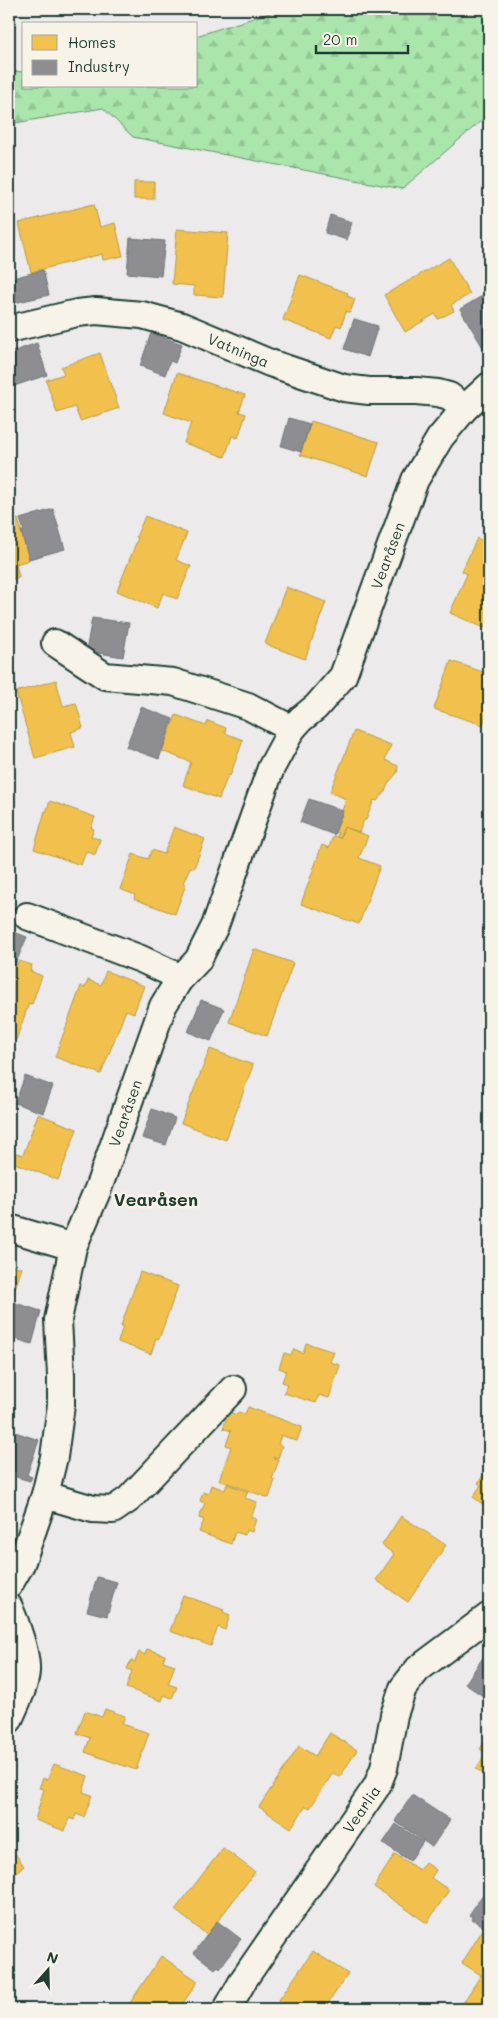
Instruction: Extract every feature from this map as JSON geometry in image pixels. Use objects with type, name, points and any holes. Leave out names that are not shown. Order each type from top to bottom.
[{"type":"street","name":"Vatninga","points":[[9,328],[77,312],[96,311],[142,315],[182,326],[270,363],[344,388],[369,391],[438,393],[449,396],[465,408]]},
{"type":"street","name":"Vearåsen","points":[[9,1585],[21,1564],[45,1495],[54,1457],[61,1405],[58,1320],[73,1247],[98,1190],[163,1006],[179,980],[198,960],[215,926],[271,768],[292,729],[343,676],[415,480],[440,438],[465,408],[489,386]]},
{"type":"street","points":[[56,643],[105,676],[173,682],[248,706],[292,729]]},
{"type":"street","points":[[27,916],[141,959],[171,973],[179,980]]},
{"type":"street","points":[[9,1228],[73,1247]]},
{"type":"street","points":[[45,1495],[93,1509],[113,1510],[130,1499],[233,1389]]},
{"type":"street","points":[[9,1607],[22,1649],[26,1671],[23,1687],[9,1720]]},
{"type":"street","name":"Vearlia","points":[[227,2009],[244,1979],[377,1786],[384,1768],[394,1715],[403,1688],[418,1669],[489,1616]]},
{"type":"green space","points":[[282,9],[489,9],[489,114],[402,189],[133,137],[103,108],[9,124],[9,71],[22,72],[22,88],[198,88],[198,35]]},
{"type":"building: Homes","points":[[134,182],[154,182],[154,199],[134,199]]},
{"type":"building: Homes","points":[[94,204],[100,227],[115,223],[123,256],[103,260],[102,254],[31,272],[19,223]]},
{"type":"building: Homes","points":[[177,229],[228,233],[223,297],[194,295],[194,286],[172,284]]},
{"type":"building: Homes","points":[[449,258],[470,294],[451,305],[454,311],[438,319],[435,314],[405,332],[384,295]]},
{"type":"building: Homes","points":[[300,275],[348,293],[347,296],[355,299],[350,313],[346,311],[341,327],[336,325],[331,338],[283,320]]},
{"type":"building: Homes","points":[[100,353],[119,408],[80,421],[75,407],[57,413],[46,380],[64,374],[61,367]]},
{"type":"building: Homes","points":[[177,373],[245,395],[239,412],[246,414],[238,438],[232,436],[225,457],[184,443],[191,423],[164,413]]},
{"type":"building: Homes","points":[[311,421],[379,442],[368,476],[300,455]]},
{"type":"building: Homes","points":[[11,503],[16,519],[18,519],[29,560],[16,564],[19,577],[9,580],[9,504]]},
{"type":"building: Homes","points":[[145,516],[187,533],[176,560],[191,566],[177,599],[163,593],[157,608],[117,591]]},
{"type":"building: Homes","points":[[477,538],[489,544],[489,630],[450,613],[467,574],[462,571]]},
{"type":"building: Homes","points":[[286,587],[326,602],[305,659],[265,644]]},
{"type":"building: Homes","points":[[451,661],[489,674],[489,707],[483,725],[434,709]]},
{"type":"building: Homes","points":[[56,680],[63,706],[76,703],[83,728],[71,732],[75,747],[35,758],[16,692]]},
{"type":"building: Homes","points":[[176,715],[206,726],[208,721],[226,728],[225,733],[243,740],[230,776],[228,775],[219,799],[183,785],[191,762],[162,751]]},
{"type":"building: Homes","points":[[354,731],[391,745],[385,760],[398,766],[397,773],[389,782],[385,791],[377,801],[374,800],[359,832],[344,827],[340,838],[337,837],[338,833],[335,832],[346,799],[330,792]]},
{"type":"building: Homes","points":[[50,801],[95,817],[91,828],[94,829],[91,837],[100,839],[95,855],[86,851],[81,865],[34,849],[45,811]]},
{"type":"building: Homes","points":[[174,827],[205,839],[194,868],[190,867],[183,883],[186,884],[175,914],[134,899],[135,895],[120,889],[133,854],[148,859],[152,850],[164,854]]},
{"type":"building: Homes","points":[[344,827],[368,836],[359,858],[380,866],[359,924],[301,904],[322,845],[329,848],[333,836],[340,838]]},
{"type":"building: Homes","points":[[254,949],[293,963],[267,1036],[229,1022]]},
{"type":"building: Homes","points":[[19,961],[32,965],[30,971],[42,976],[32,1004],[29,1003],[16,1040],[9,1037],[9,962],[17,965]]},
{"type":"building: Homes","points":[[106,971],[144,986],[134,1013],[126,1010],[101,1074],[55,1057],[81,986],[85,988],[88,980],[101,985]]},
{"type":"building: Homes","points":[[210,1049],[253,1065],[226,1140],[181,1123]]},
{"type":"building: Homes","points":[[38,1114],[77,1129],[58,1180],[12,1162],[16,1153],[23,1155]]},
{"type":"building: Homes","points":[[9,1256],[14,1258],[11,1265],[22,1268],[9,1306]]},
{"type":"building: Homes","points":[[140,1272],[178,1286],[159,1339],[156,1338],[151,1354],[118,1342],[123,1326],[121,1326]]},
{"type":"building: Homes","points":[[306,1343],[334,1352],[330,1362],[340,1365],[329,1398],[319,1395],[316,1403],[284,1393],[287,1384],[282,1382],[286,1371],[279,1368],[284,1353],[291,1355],[294,1349],[303,1353]]},
{"type":"building: Homes","points":[[248,1407],[302,1427],[297,1441],[281,1435],[278,1444],[282,1446],[278,1458],[273,1457],[279,1460],[272,1479],[275,1480],[269,1498],[219,1480],[231,1447],[226,1445],[231,1431],[223,1428],[229,1412],[237,1415],[238,1412],[245,1414]]},
{"type":"building: Homes","points":[[489,1467],[489,1509],[473,1497],[481,1485],[478,1483]]},
{"type":"building: Homes","points":[[227,1484],[248,1492],[245,1498],[257,1502],[251,1517],[256,1519],[252,1532],[246,1530],[245,1535],[235,1532],[231,1544],[199,1532],[204,1520],[199,1518],[205,1503],[200,1501],[203,1492],[208,1494],[211,1485],[225,1490]]},
{"type":"building: Homes","points":[[401,1516],[446,1545],[408,1602],[376,1580],[394,1554],[382,1545]]},
{"type":"building: Homes","points":[[183,1595],[224,1610],[223,1612],[230,1615],[225,1630],[218,1627],[211,1646],[170,1631]]},
{"type":"building: Homes","points":[[147,1649],[165,1655],[163,1661],[175,1665],[168,1684],[177,1687],[172,1698],[164,1695],[162,1701],[126,1688],[132,1671],[127,1669],[131,1660],[135,1662],[139,1652],[145,1655]]},
{"type":"building: Homes","points":[[105,1709],[125,1716],[122,1724],[149,1733],[136,1770],[85,1752],[90,1738],[77,1733],[85,1711],[102,1717]]},
{"type":"building: Homes","points":[[330,1733],[357,1750],[340,1777],[333,1773],[310,1808],[306,1806],[291,1828],[259,1807],[299,1746],[315,1756]]},
{"type":"building: Homes","points":[[489,1735],[489,1777],[476,1769],[486,1753],[480,1749]]},
{"type":"building: Homes","points":[[54,1764],[88,1776],[83,1792],[92,1795],[84,1817],[76,1814],[74,1820],[69,1818],[65,1831],[35,1820],[44,1789],[39,1788],[43,1778],[47,1780]]},
{"type":"building: Homes","points":[[9,1845],[24,1866],[9,1877]]},
{"type":"building: Homes","points":[[223,1848],[255,1872],[207,1935],[175,1910]]},
{"type":"building: Homes","points":[[395,1854],[419,1870],[425,1862],[436,1870],[431,1878],[449,1890],[427,1923],[374,1887]]},
{"type":"building: Homes","points":[[482,1931],[489,1935],[489,2009],[474,2009],[463,2003],[481,1975],[462,1963]]},
{"type":"building: Homes","points":[[313,1951],[348,1974],[324,2009],[293,2009],[279,2000]]},
{"type":"building: Homes","points":[[161,1956],[198,1981],[179,2009],[171,2005],[168,2009],[126,2009]]},
{"type":"building: Industry","points":[[330,215],[352,222],[347,240],[325,233]]},
{"type":"building: Industry","points":[[130,238],[165,241],[161,276],[127,273]]},
{"type":"building: Industry","points":[[43,270],[49,295],[10,304],[9,279]]},
{"type":"building: Industry","points":[[487,293],[489,298],[489,348],[485,351],[460,309]]},
{"type":"building: Industry","points":[[354,319],[378,326],[368,357],[344,349]]},
{"type":"building: Industry","points":[[151,333],[182,344],[175,363],[170,361],[165,375],[140,366]]},
{"type":"building: Industry","points":[[37,343],[47,375],[11,387],[9,381],[9,353]]},
{"type":"building: Industry","points":[[289,418],[310,424],[301,452],[281,446]]},
{"type":"building: Industry","points":[[53,509],[65,549],[29,559],[21,531],[24,531],[20,519]]},
{"type":"building: Industry","points":[[92,618],[129,623],[123,657],[86,651]]},
{"type":"building: Industry","points":[[141,707],[173,719],[159,759],[126,747]]},
{"type":"building: Industry","points":[[309,799],[343,811],[334,835],[300,822]]},
{"type":"building: Industry","points":[[9,930],[27,937],[15,965],[9,962]]},
{"type":"building: Industry","points":[[201,1000],[224,1009],[211,1041],[188,1032]]},
{"type":"building: Industry","points":[[25,1076],[53,1086],[43,1113],[15,1103]]},
{"type":"building: Industry","points":[[152,1109],[175,1118],[166,1145],[142,1138]]},
{"type":"building: Industry","points":[[12,1302],[41,1311],[32,1344],[9,1337],[9,1312]]},
{"type":"building: Industry","points":[[9,1430],[39,1440],[27,1475],[32,1477],[30,1481],[16,1477],[17,1472],[9,1469]]},
{"type":"building: Industry","points":[[97,1577],[117,1582],[107,1616],[87,1611]]},
{"type":"building: Industry","points":[[484,1656],[489,1659],[489,1700],[465,1684]]},
{"type":"building: Industry","points":[[412,1795],[450,1820],[432,1847],[395,1821]]},
{"type":"building: Industry","points":[[396,1824],[423,1842],[410,1861],[383,1843]]},
{"type":"building: Industry","points":[[485,1891],[489,1892],[489,1931],[469,1915]]},
{"type":"building: Industry","points":[[217,1921],[241,1939],[220,1968],[218,1966],[215,1969],[194,1953]]},
{"type":"district","name":"Vearåsen","points":[[156,1199]]}]
